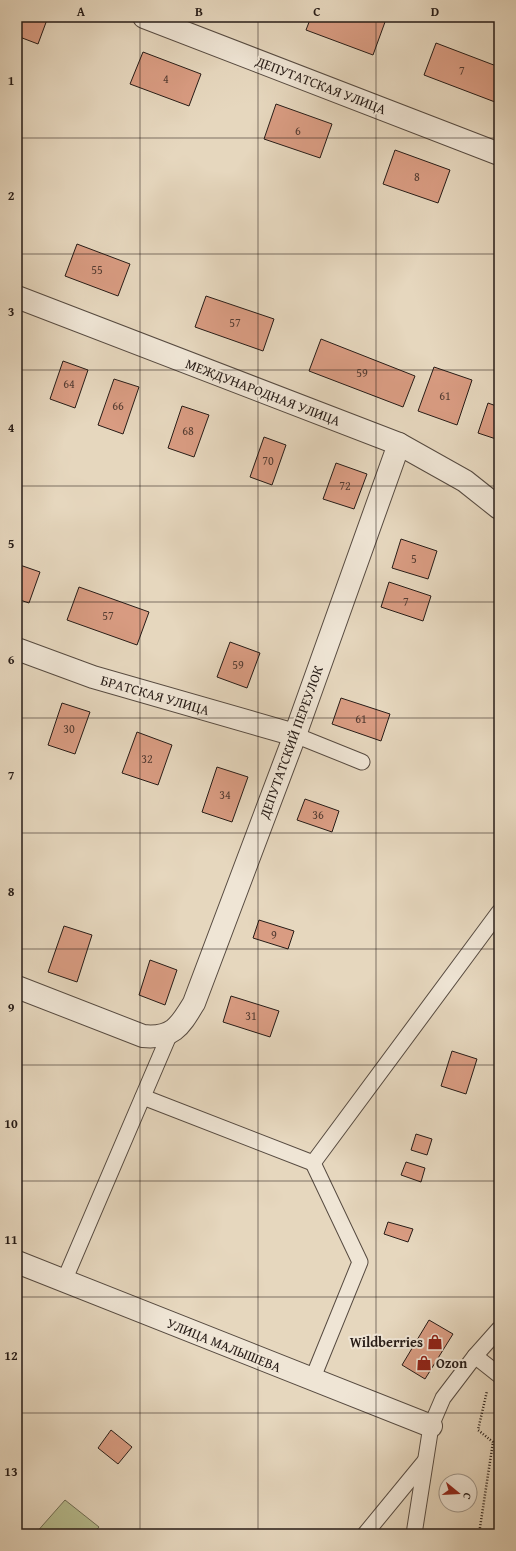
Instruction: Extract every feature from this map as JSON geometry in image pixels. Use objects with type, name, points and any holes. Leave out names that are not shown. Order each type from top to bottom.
[{"type":"street","name":"ДЕПУТАТСКАЯ УЛИЦА","points":[[144,17],[499,154]]},
{"type":"street","name":"МЕЖДУНАРОДНАЯ УЛИЦА","points":[[17,297],[399,444],[465,481],[499,508]]},
{"type":"street","name":"ДЕПУТАТСКИЙ ПЕРЕУЛОК","points":[[171,1032],[182,1023],[194,1003],[295,735],[399,444]]},
{"type":"street","name":"БРАТСКАЯ УЛИЦА","points":[[17,649],[93,677],[295,735]]},
{"type":"street","points":[[17,987],[143,1036],[156,1037],[171,1032]]},
{"type":"street","name":"УЛИЦА МАЛЫШЕВА","points":[[17,1262],[431,1426]]},
{"type":"lane","points":[[295,735],[362,762]]},
{"type":"lane","points":[[313,1163],[499,912]]},
{"type":"lane","points":[[64,1281],[171,1032]]},
{"type":"lane","points":[[143,1097],[313,1163],[360,1262],[312,1380]]},
{"type":"lane","points":[[414,1534],[431,1426],[443,1398],[475,1356],[499,1329]]},
{"type":"lane","points":[[475,1356],[496,1372]]},
{"type":"lane","points":[[365,1534],[426,1460]]},
{"type":"path","points":[[479,1534],[493,1442],[478,1430],[496,1372]]},
{"type":"green space","points":[[65,1500],[99,1527],[93,1534],[35,1534]]},
{"type":"building","points":[[17,17],[48,17],[38,44],[17,36]]},
{"type":"building","points":[[311,17],[371,17],[385,22],[373,55],[306,30]]},
{"type":"building","points":[[436,43],[499,67],[499,91],[495,102],[424,75]]},
{"type":"building","points":[[143,52],[201,74],[189,106],[130,84]]},
{"type":"building","points":[[276,104],[332,124],[320,158],[264,139]]},
{"type":"building","points":[[395,150],[450,170],[438,203],[383,184]]},
{"type":"building","points":[[77,244],[130,264],[118,296],[65,276]]},
{"type":"building","points":[[206,296],[274,319],[263,351],[195,327]]},
{"type":"building","points":[[321,339],[415,376],[403,407],[309,371]]},
{"type":"building","points":[[63,361],[88,370],[75,408],[50,399]]},
{"type":"building","points":[[434,367],[472,380],[457,425],[418,411]]},
{"type":"building","points":[[114,379],[139,387],[123,434],[98,425]]},
{"type":"building","points":[[488,403],[499,407],[499,440],[478,433]]},
{"type":"building","points":[[182,406],[209,415],[194,457],[168,448]]},
{"type":"building","points":[[264,437],[286,445],[272,485],[250,477]]},
{"type":"building","points":[[336,463],[367,474],[354,509],[323,499]]},
{"type":"building","points":[[401,539],[437,551],[428,579],[392,568]]},
{"type":"building","points":[[17,564],[40,572],[29,603],[17,599]]},
{"type":"building","points":[[389,582],[431,596],[423,621],[381,607]]},
{"type":"building","points":[[79,587],[149,612],[137,645],[67,620]]},
{"type":"building","points":[[230,642],[260,653],[247,688],[217,677]]},
{"type":"building","points":[[341,698],[390,714],[381,741],[332,724]]},
{"type":"building","points":[[62,703],[90,712],[75,754],[48,745]]},
{"type":"building","points":[[137,732],[172,745],[158,785],[122,773]]},
{"type":"building","points":[[217,767],[248,777],[232,822],[202,812]]},
{"type":"building","points":[[305,799],[339,811],[332,832],[297,820]]},
{"type":"building","points":[[259,920],[294,931],[288,949],[253,938]]},
{"type":"building","points":[[64,926],[92,935],[77,982],[48,972]]},
{"type":"building","points":[[150,960],[177,970],[165,1005],[139,995]]},
{"type":"building","points":[[231,996],[279,1011],[270,1037],[223,1022]]},
{"type":"building","points":[[452,1051],[477,1059],[466,1094],[441,1086]]},
{"type":"building","points":[[416,1134],[432,1139],[427,1155],[411,1150]]},
{"type":"building","points":[[406,1162],[425,1168],[421,1182],[401,1175]]},
{"type":"building","points":[[388,1222],[413,1229],[408,1242],[384,1234]]},
{"type":"building","points":[[429,1320],[453,1334],[425,1379],[402,1365]]},
{"type":"building","points":[[111,1430],[132,1447],[118,1464],[98,1448]]},
{"type":"place","name":"Wildberries","points":[[435,1342]]},
{"type":"place","name":"Ozon","points":[[424,1363]]}]
